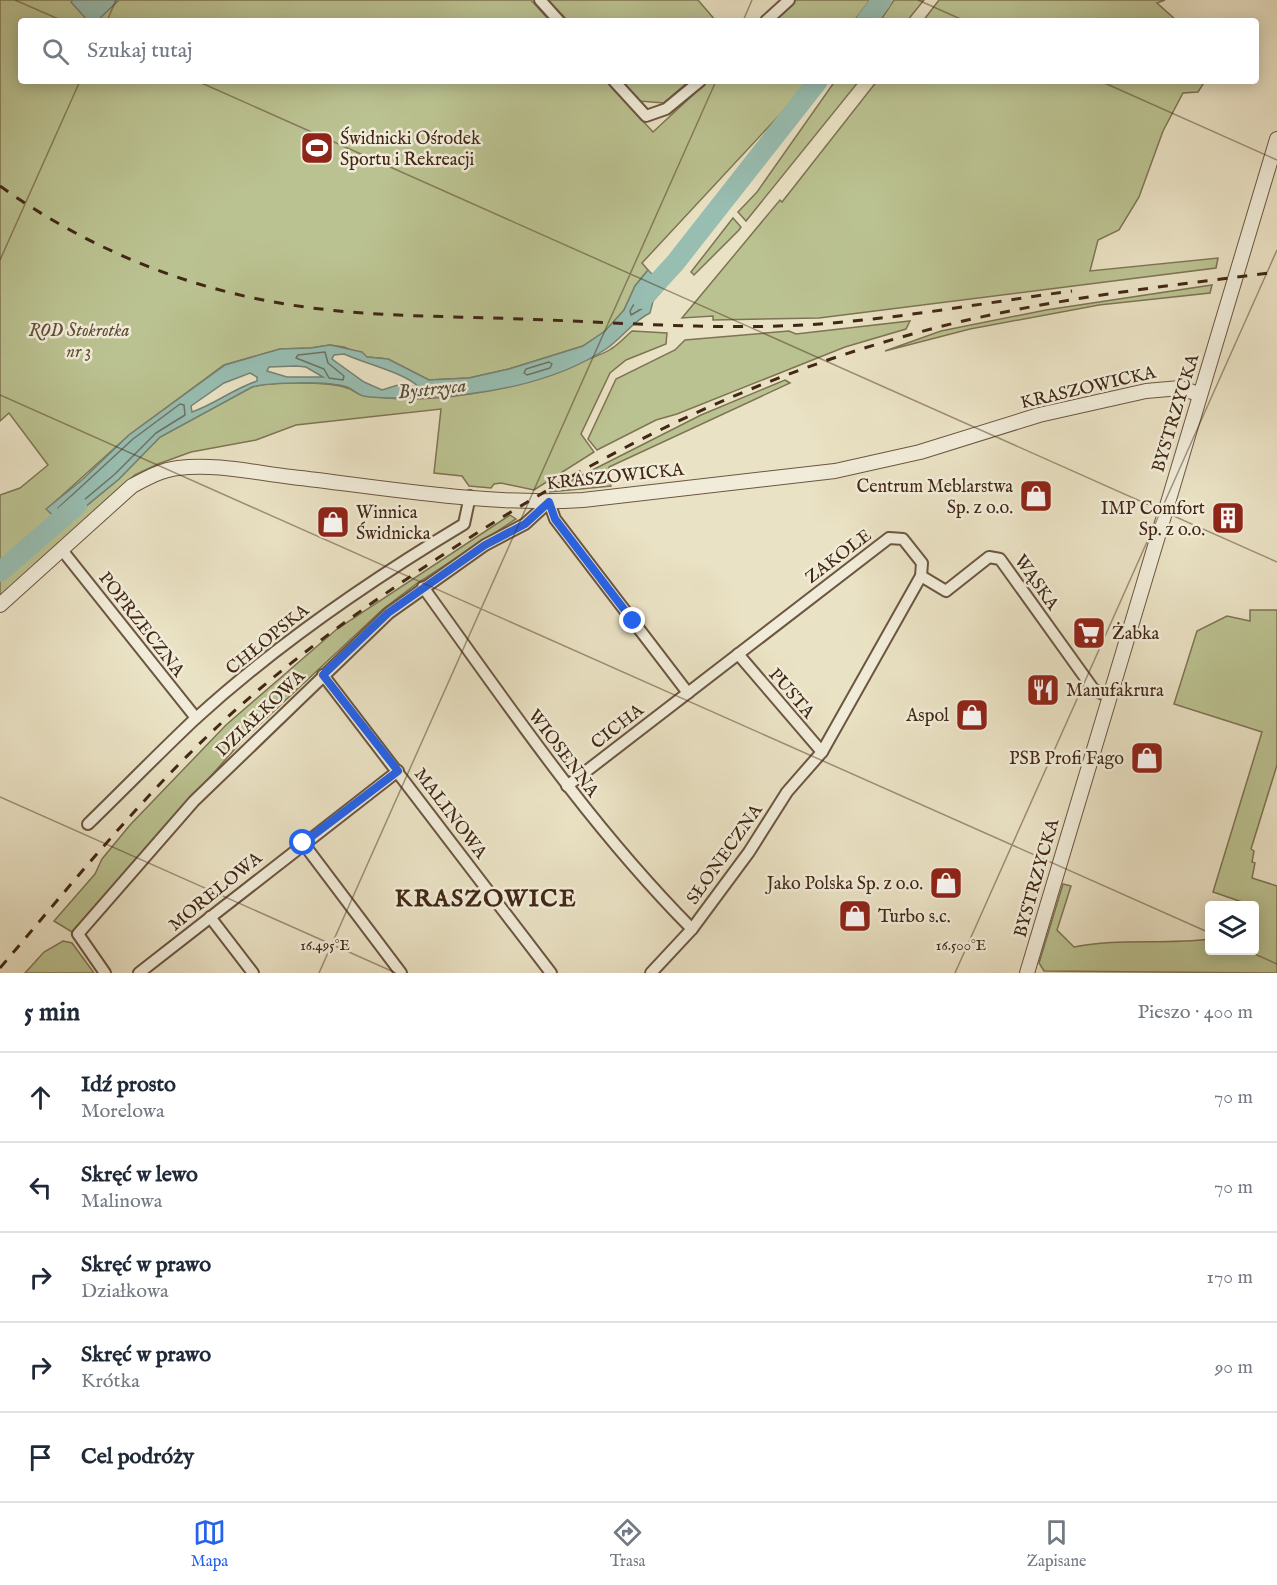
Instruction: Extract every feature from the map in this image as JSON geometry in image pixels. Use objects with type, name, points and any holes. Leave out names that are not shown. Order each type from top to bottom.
[{"type":"street","points":[[540,0],[556,18]]},
{"type":"street","points":[[769,18],[789,0]]},
{"type":"street","points":[[617,84],[646,116],[666,110],[696,84]]},
{"type":"street","name":"BYSTRZYCKA","points":[[1027,973],[1108,696],[1277,139]]},
{"type":"street","name":"KRASZOWICKA","points":[[0,605],[132,486],[153,474],[179,468],[229,470],[470,496],[549,502],[835,471],[920,452],[1039,415],[1128,394],[1163,387],[1179,388],[1199,394]]},
{"type":"street","name":"CHŁOPSKA","points":[[88,824],[196,718],[355,592],[464,524],[470,496]]},
{"type":"street","points":[[549,502],[555,519],[688,693]]},
{"type":"street","name":"DZIAŁKOWA","points":[[105,973],[78,934],[194,801],[388,613],[506,532],[525,524],[549,502]]},
{"type":"street","name":"ZAKOLE","points":[[688,693],[890,538],[903,539],[922,563],[921,576]]},
{"type":"street","name":"POPRZECZNA","points":[[62,550],[196,718]]},
{"type":"street","name":"WĄSKA","points":[[921,576],[946,591],[989,557],[1000,558],[1094,690],[1108,696]]},
{"type":"street","points":[[822,752],[921,576]]},
{"type":"street","name":"WIOSENNA","points":[[423,587],[567,786],[647,883],[692,928]]},
{"type":"street","name":"PUSTA","points":[[738,654],[822,752]]},
{"type":"street","name":"MALINOWA","points":[[323,675],[551,973]]},
{"type":"street","name":"CICHA","points":[[567,786],[688,693]]},
{"type":"street","name":"SŁONECZNA","points":[[651,973],[692,928],[749,852],[787,792],[822,752]]},
{"type":"street","name":"MORELOWA","points":[[139,973],[398,771]]},
{"type":"street","points":[[303,843],[400,973]]},
{"type":"street","points":[[210,917],[253,973]]},
{"type":"green space","name":"ROD Stokrotka nr 3","points":[[0,0],[531,0],[547,18],[18,18],[18,84],[609,84],[653,132],[705,84],[805,84],[787,107],[642,263],[648,270],[635,286],[624,310],[606,331],[583,346],[509,369],[469,378],[429,380],[388,359],[367,357],[344,347],[330,345],[280,349],[224,365],[129,435],[47,509],[63,525],[119,479],[160,437],[252,387],[314,383],[338,386],[361,395],[417,399],[473,394],[527,381],[595,357],[617,345],[632,331],[667,333],[666,344],[626,360],[610,373],[581,434],[594,452],[534,490],[501,483],[494,484],[491,488],[469,486],[462,476],[434,473],[441,409],[296,425],[256,440],[191,452],[135,475],[0,596],[0,495],[20,488],[48,465],[9,413],[0,421]]},
{"type":"green space","points":[[548,0],[698,0],[713,18],[565,18]]},
{"type":"green space","points":[[794,0],[870,0],[856,18],[775,18]]},
{"type":"green space","points":[[894,0],[924,0],[909,18],[882,18]]},
{"type":"green space","points":[[939,0],[1165,0],[1157,3],[1174,18],[925,18]]},
{"type":"green space","points":[[625,84],[686,84],[664,103],[639,101]]},
{"type":"green space","points":[[833,84],[857,84],[746,221],[738,212],[757,192]]},
{"type":"green space","points":[[875,84],[1203,84],[1198,92],[1183,93],[1163,131],[1139,197],[1119,230],[1098,240],[1090,271],[1218,258],[1216,268],[819,318],[713,320],[713,316],[682,318],[780,200],[782,202]]},
{"type":"green space","points":[[733,218],[741,227],[739,230],[694,275],[691,272]]},
{"type":"green space","points":[[1212,285],[1210,293],[1099,305],[970,329],[885,351],[941,331],[1046,310]]},
{"type":"green space","points":[[910,321],[906,329],[845,347],[677,414],[656,420],[597,450],[588,439],[616,379],[675,350],[685,340],[789,331],[796,334]]},
{"type":"green space","points":[[785,380],[790,383],[609,467],[611,486],[549,492],[701,415]]},
{"type":"green space","points":[[510,515],[516,519],[416,584],[383,609],[242,741],[72,932],[54,921],[95,874],[102,859],[130,825],[226,725],[337,629]]},
{"type":"green space","points":[[1250,610],[1277,610],[1277,765],[1251,849],[1254,851],[1252,862],[1255,863],[1252,878],[1277,886],[1277,973],[1044,971],[1039,963],[1063,884],[1071,886],[1057,930],[1074,947],[1107,943],[1205,939],[1205,955],[1259,955],[1259,901],[1239,901],[1213,892],[1262,732],[1174,704],[1197,631],[1227,616],[1250,621]]},
{"type":"green space","points":[[63,941],[72,943],[94,973],[25,973],[44,952]]},
{"type":"water","points":[[73,0],[119,0],[100,18],[85,18],[71,2]]},
{"type":"water","points":[[648,270],[665,287],[653,301],[650,313],[612,345],[563,371],[515,386],[442,397],[363,396],[347,387],[313,383],[285,383],[252,387],[160,437],[119,479],[63,525],[46,509],[82,480],[129,435],[225,365],[280,349],[330,345],[362,352],[367,357],[388,359],[429,380],[469,378],[509,369],[583,346],[605,331],[624,310],[635,286]],"holes":[[[344,354],[384,369],[404,377],[419,387],[398,385],[382,390],[364,382],[332,359],[334,355]],[[269,367],[306,367],[323,377],[287,377],[267,371]],[[250,373],[257,377],[257,381],[192,412],[191,406],[224,383]]]},
{"type":"waterway","name":"Bystrzyca","points":[[868,18],[882,0]]},
{"type":"waterway","name":"Bystrzyca","points":[[642,299],[675,263],[816,84]]},
{"type":"waterway","name":"Bystrzyca","points":[[0,572],[77,505]]},
{"type":"railway","points":[[0,186],[70,230],[107,249],[184,279],[264,300],[359,313],[732,327],[803,325],[938,311],[1072,291]]},
{"type":"railway","points":[[0,968],[105,844],[160,784],[217,727],[269,681],[352,617],[438,558],[553,487],[611,455],[670,425],[792,373],[920,332],[1053,303],[1277,272]]},
{"type":"place","name":"Świdnicki Ośrodek Sportu i Rekreacji","points":[[317,148]]},
{"type":"place","name":"Centrum Meblarstwa Sp. z o.o.","points":[[1036,496]]},
{"type":"place","name":"IMP Comfort Sp. z o.o.","points":[[1228,518]]},
{"type":"place","name":"Winnica Świdnicka","points":[[333,522]]},
{"type":"place","name":"Żabka","points":[[1089,633]]},
{"type":"place","name":"Manufakrura","points":[[1043,690]]},
{"type":"place","name":"Aspol","points":[[972,715]]},
{"type":"place","name":"PSB Profi Fago","points":[[1147,758]]},
{"type":"place","name":"Jako Polska Sp. z o.o.","points":[[946,883]]},
{"type":"place","name":"Turbo s.c.","points":[[855,916]]},
{"type":"district","name":"KRASZOWICE","points":[[486,898]]},
{"type":"route","points":[[303,843],[398,771],[323,675],[388,613],[485,545],[525,524],[549,502],[555,519],[633,621]]}]
